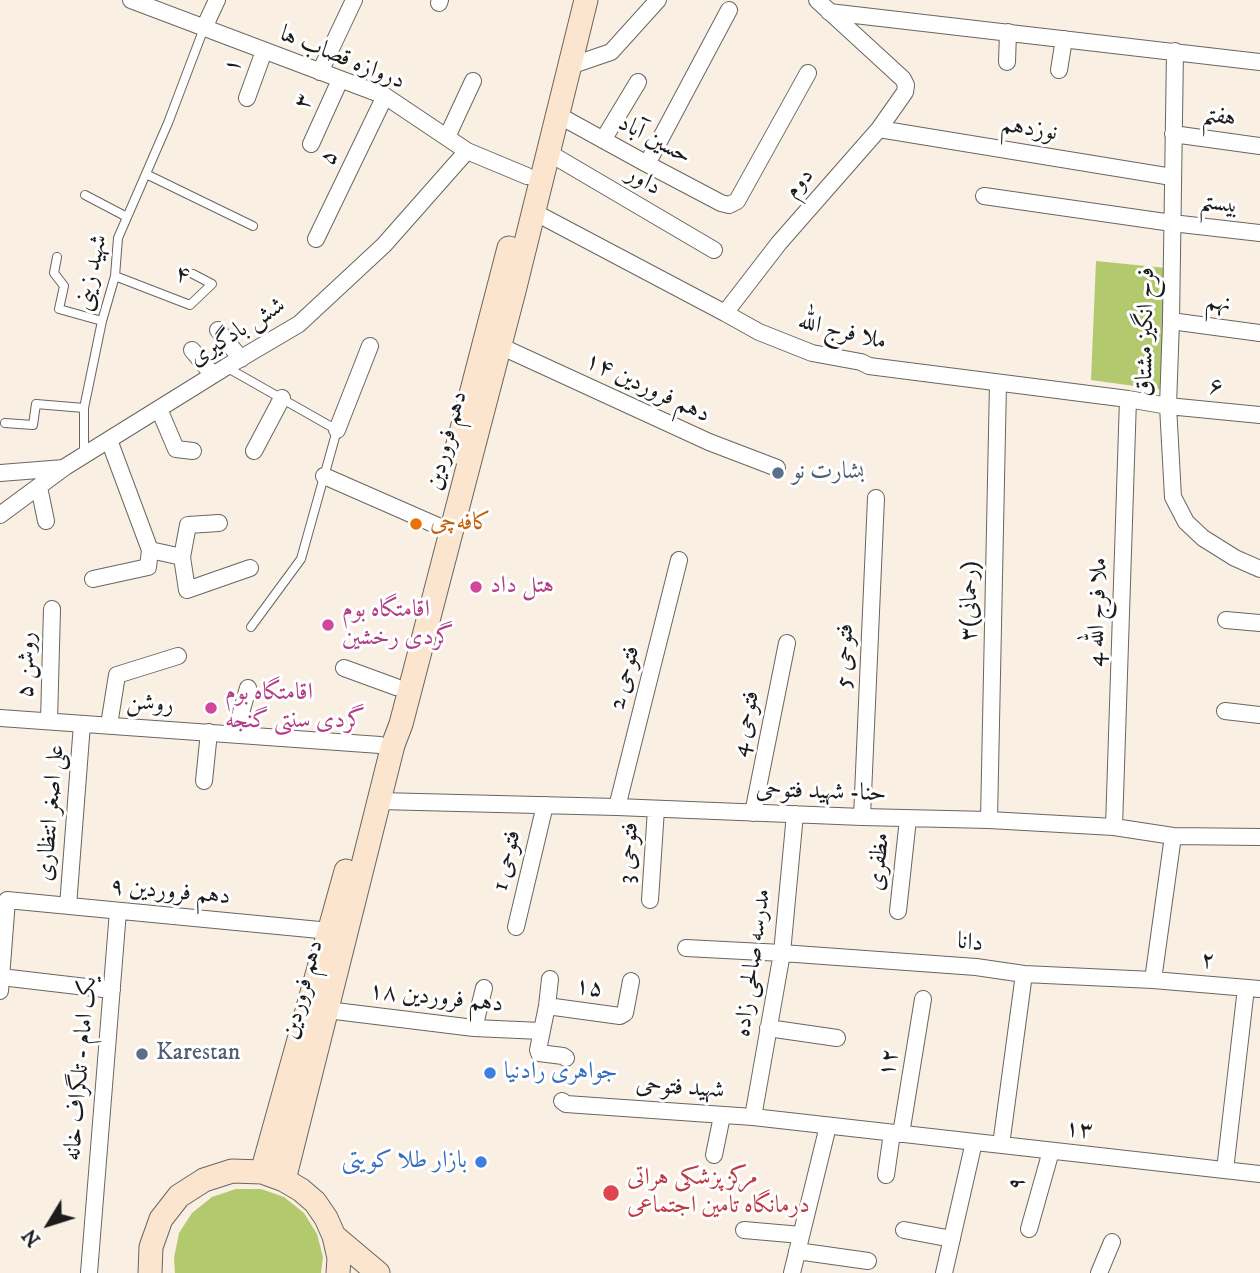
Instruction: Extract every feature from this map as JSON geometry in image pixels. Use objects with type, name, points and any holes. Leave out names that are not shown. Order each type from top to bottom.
[{"type":"main road","name":"دهم فروردین","points":[[262,1172],[396,687],[570,0]]},
{"type":"main road","name":"دهم فروردین","points":[[284,1180],[379,801],[500,346],[586,0]]},
{"type":"main road","points":[[150,1273],[151,1247],[161,1219],[179,1196],[204,1180],[232,1171],[262,1172],[284,1180],[301,1189],[315,1202],[334,1236],[339,1258],[338,1273]]},
{"type":"main road","points":[[334,1236],[379,1273]]},
{"type":"street","name":"دروازه قصاب ها","points":[[131,0],[385,96],[467,151],[527,176]]},
{"type":"street","points":[[204,28],[217,0]]},
{"type":"street","points":[[320,72],[354,0]]},
{"type":"street","points":[[570,66],[611,52],[658,0]]},
{"type":"street","points":[[823,6],[1008,32],[1260,62]]},
{"type":"street","name":"دوم","points":[[725,313],[779,243],[878,129],[905,92],[903,79],[823,6]]},
{"type":"street","points":[[647,164],[729,10]]},
{"type":"street","points":[[1007,62],[1008,32]]},
{"type":"street","points":[[1059,70],[1064,39]]},
{"type":"street","name":"۱","points":[[247,97],[264,51]]},
{"type":"street","name":"فرح انگیز مشتاق","points":[[1175,51],[1167,406],[1173,497],[1186,522],[1203,538],[1235,558],[1260,569]]},
{"type":"street","name":"حسین آباد","points":[[558,115],[729,205],[737,201],[808,73]]},
{"type":"street","name":"۳","points":[[311,144],[341,79]]},
{"type":"street","points":[[447,137],[473,81]]},
{"type":"street","points":[[603,140],[638,82]]},
{"type":"street","name":"۵","points":[[316,239],[385,96]]},
{"type":"street","name":"نوزدهم","points":[[878,129],[1172,177]]},
{"type":"street","name":"هفتم","points":[[1173,134],[1260,146]]},
{"type":"street","name":"شش بادگیری","points":[[0,515],[65,467],[299,324],[384,245],[467,151]]},
{"type":"street","name":"داور","points":[[549,153],[714,250]]},
{"type":"street","name":"بیستم","points":[[984,196],[1260,233]]},
{"type":"street","name":"ملا فرج الله","points":[[534,212],[759,332],[812,353],[861,362],[869,366],[1167,406]]},
{"type":"street","name":"نهم","points":[[1171,321],[1260,333]]},
{"type":"street","points":[[218,330],[241,359]]},
{"type":"street","points":[[337,430],[370,346]]},
{"type":"street","name":"دهم فروردین ۱۴","points":[[500,346],[709,442],[777,468]]},
{"type":"street","points":[[192,350],[220,371]]},
{"type":"street","name":"۳(رحمانی)","points":[[989,820],[998,383]]},
{"type":"street","points":[[254,451],[282,398]]},
{"type":"street","name":"4 ملا فرج الله","points":[[1114,827],[1128,399]]},
{"type":"street","name":"۶","points":[[1167,406],[1260,415]]},
{"type":"street","points":[[159,409],[176,449],[193,451]]},
{"type":"street","points":[[93,579],[148,567],[150,550],[109,440]]},
{"type":"street","points":[[0,473],[65,467]]},
{"type":"street","points":[[324,476],[438,526]]},
{"type":"street","points":[[39,487],[46,521]]},
{"type":"street","name":"فتوحی 5","points":[[862,817],[876,498]]},
{"type":"street","points":[[219,523],[188,524],[182,557],[187,590],[250,568]]},
{"type":"street","points":[[150,550],[182,557]]},
{"type":"street","name":"فتوحی 2","points":[[617,807],[679,560]]},
{"type":"street","name":"روشن ۵","points":[[49,721],[52,609]]},
{"type":"street","points":[[1226,620],[1260,623]]},
{"type":"street","name":"فتوحی 4","points":[[753,813],[787,643]]},
{"type":"street","points":[[109,725],[117,675],[178,656]]},
{"type":"street","points":[[344,668],[396,687]]},
{"type":"street","points":[[235,734],[248,688]]},
{"type":"street","points":[[1225,711],[1260,715]]},
{"type":"street","name":"روشن","points":[[0,718],[380,745]]},
{"type":"street","name":"علی اصغر انتظاری","points":[[68,906],[82,724]]},
{"type":"street","points":[[204,781],[209,732]]},
{"type":"street","name":"حنا- شهید فتوحی","points":[[379,801],[989,820],[1114,827],[1173,836],[1260,837]]},
{"type":"street","name":"فتوحی 1","points":[[516,927],[545,805]]},
{"type":"street","name":"فتوحی 3","points":[[650,900],[656,809]]},
{"type":"street","name":"مدرسه صالحی زاده","points":[[753,1117],[782,953],[796,814]]},
{"type":"street","name":"مظفری","points":[[898,911],[908,819]]},
{"type":"street","points":[[1153,980],[1173,836]]},
{"type":"street","name":"دهم فروردین ۹","points":[[1,984],[7,900],[330,931]]},
{"type":"street","name":"یک امام - تلگراف خانه","points":[[89,1273],[118,911]]},
{"type":"street","name":"دانا","points":[[686,948],[976,967],[1024,974],[1153,980]]},
{"type":"street","points":[[1001,1145],[1024,974]]},
{"type":"street","points":[[550,979],[538,1050],[539,1053],[566,1058]]},
{"type":"street","name":"۲","points":[[1153,980],[1253,989]]},
{"type":"street","name":"۱۵","points":[[547,1006],[620,1017],[624,1015],[631,981]]},
{"type":"street","points":[[1,984],[112,990]]},
{"type":"street","points":[[474,1028],[484,988]]},
{"type":"street","points":[[1225,1170],[1253,989]]},
{"type":"street","name":"۱۲","points":[[897,1133],[923,999]]},
{"type":"street","name":"دهم فروردین ۱۸","points":[[327,1010],[474,1028],[541,1031]]},
{"type":"street","points":[[768,1028],[837,1038]]},
{"type":"street","name":"شهید فتوحی","points":[[562,1101],[566,1104],[753,1117]]},
{"type":"street","points":[[714,1155],[722,1115]]},
{"type":"street","name":"۱۳","points":[[753,1117],[1260,1174]]},
{"type":"street","points":[[792,1273],[828,1126]]},
{"type":"street","points":[[886,1175],[897,1133]]},
{"type":"street","points":[[944,1273],[974,1142]]},
{"type":"street","name":"۹","points":[[1029,1228],[1051,1151]]},
{"type":"street","points":[[744,1230],[800,1235]]},
{"type":"street","points":[[904,1230],[952,1239]]},
{"type":"street","points":[[1099,1273],[1112,1242]]},
{"type":"street","points":[[797,1251],[868,1261]]},
{"type":"lane","name":"شهید زینی","points":[[84,456],[84,408],[102,321],[115,276],[118,238],[204,28]]},
{"type":"lane","points":[[146,174],[253,226]]},
{"type":"lane","points":[[85,195],[127,217]]},
{"type":"lane","points":[[57,257],[54,273],[64,286],[59,309],[102,321]]},
{"type":"lane","name":"۴","points":[[115,276],[190,306],[212,284],[193,274]]},
{"type":"lane","points":[[220,371],[282,398],[337,430],[300,559],[251,627]]},
{"type":"lane","points":[[5,422],[33,425],[36,404],[84,408]]},
{"type":"green space","points":[[1096,261],[1166,268],[1163,390],[1091,380]]},
{"type":"green space","points":[[236,1189],[261,1189],[284,1197],[304,1213],[317,1234],[323,1257],[321,1273],[175,1273],[174,1258],[179,1233],[192,1213],[212,1197]]},
{"type":"place","name":"بشارت نو","points":[[778,473]]},
{"type":"place","name":"کافه‌چی","points":[[416,524]]},
{"type":"place","name":"هتل داد","points":[[476,587]]},
{"type":"place","name":"اقامتگاه بوم گردی رخشین","points":[[328,625]]},
{"type":"place","name":"اقامتگاه بوم گردی سنتی گنجه","points":[[211,708]]},
{"type":"place","name":"Karestan","points":[[142,1054]]},
{"type":"place","name":"جواهری رادنیا","points":[[490,1073]]},
{"type":"place","name":"بازار طلا کویتی","points":[[481,1162]]},
{"type":"place","name":"مرکز پزشکی هراتی درمانگاه تامین اجتماعی","points":[[611,1193]]}]
